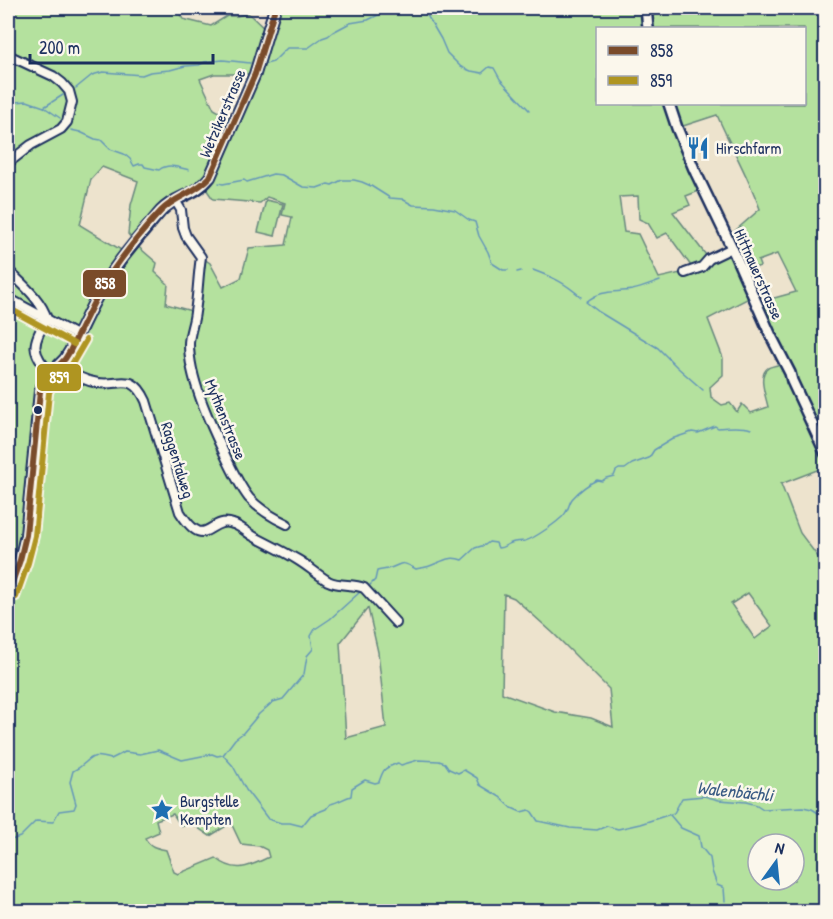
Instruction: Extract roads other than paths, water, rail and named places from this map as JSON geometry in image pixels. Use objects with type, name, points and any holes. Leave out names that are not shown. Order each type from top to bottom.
[{"type":"street","name":"Wetzikerstrasse","points":[[8,594],[26,535],[40,391],[43,382],[70,351],[102,287],[160,212],[175,200],[204,186],[210,177],[255,74],[275,8]]},
{"type":"street","points":[[646,8],[648,27]]},
{"type":"street","points":[[8,55],[53,76],[69,92],[72,102],[64,126],[31,145],[8,163]]},
{"type":"street","name":"Hittnauerstrasse","points":[[669,105],[680,136],[759,312],[792,381],[821,433],[825,454]]},
{"type":"street","name":"Mythenstrasse","points":[[175,200],[181,210],[186,236],[201,257],[189,343],[199,394],[232,470],[249,496],[264,512],[287,524]]},
{"type":"street","points":[[685,273],[702,267],[709,260],[732,248]]},
{"type":"street","points":[[8,270],[30,292],[45,312],[47,319]]},
{"type":"street","points":[[8,298],[78,336]]},
{"type":"street","points":[[47,319],[35,340],[39,358],[51,373]]},
{"type":"street","name":"Raggentalweg","points":[[59,365],[90,381],[129,382],[137,386],[146,401],[180,512],[195,530],[207,531],[227,522],[234,524],[337,585],[364,588],[396,623]]},
{"type":"waterway","points":[[403,8],[409,8]]},
{"type":"waterway","points":[[262,65],[273,62],[287,48],[308,48],[350,23],[368,20],[390,9]]},
{"type":"waterway","points":[[424,10],[447,53],[461,67],[482,73],[489,67],[494,68],[500,79],[529,110]]},
{"type":"waterway","points":[[76,88],[92,75],[103,72],[142,75],[205,62],[223,60],[250,63]]},
{"type":"waterway","points":[[8,98],[16,102],[27,101],[44,107],[63,95]]},
{"type":"waterway","points":[[44,107],[60,118]]},
{"type":"waterway","points":[[71,130],[101,140],[110,149],[124,154],[134,166],[143,164],[145,167],[159,170],[170,166],[189,170]]},
{"type":"waterway","points":[[219,183],[244,180],[247,182],[273,174],[282,175],[303,187],[317,188],[342,180],[362,182],[390,198],[402,199],[413,205],[455,210],[475,222],[492,263],[503,270],[508,270]]},
{"type":"waterway","points":[[533,270],[558,281],[581,297]]},
{"type":"waterway","points":[[517,272],[521,271]]},
{"type":"waterway","points":[[660,281],[632,290],[603,293],[586,302],[658,348],[703,390]]},
{"type":"waterway","points":[[370,585],[375,580],[377,571],[401,564],[416,569],[424,568],[447,559],[462,560],[475,548],[489,542],[496,543],[498,548],[513,542],[529,540],[559,520],[572,499],[587,486],[597,480],[602,481],[614,476],[619,469],[625,469],[649,458],[654,450],[674,438],[692,432],[698,433],[715,426],[751,429]]},
{"type":"waterway","points":[[223,755],[259,714],[273,702],[283,699],[304,674],[307,656],[313,649],[311,636],[315,629],[330,619],[360,592]]},
{"type":"waterway","name":"Walenbächli","points":[[8,841],[20,837],[36,821],[53,822],[59,811],[74,809],[76,804],[70,782],[73,771],[89,759],[97,756],[111,759],[125,752],[140,754],[158,750],[182,760],[212,754],[223,755],[233,766],[246,790],[268,819],[302,826],[311,815],[351,796],[352,788],[365,780],[379,782],[383,771],[387,768],[398,763],[401,765],[418,760],[439,761],[458,773],[464,770],[477,778],[480,785],[500,797],[512,808],[521,812],[529,810],[538,821],[570,828],[597,830],[607,826],[618,829],[640,824],[674,813],[682,798],[704,796],[719,800],[746,802],[763,809],[803,807],[812,809],[826,818]]},
{"type":"waterway","points":[[670,815],[681,828],[699,836],[701,847],[710,858],[717,885],[724,888],[725,901]]},
{"type":"waterway","points":[[727,906],[728,912]]},
{"type":"place","name":"Hirschfarm","points":[[698,148]]},
{"type":"place","name":"Burgstelle Kempten","points":[[162,810]]}]
